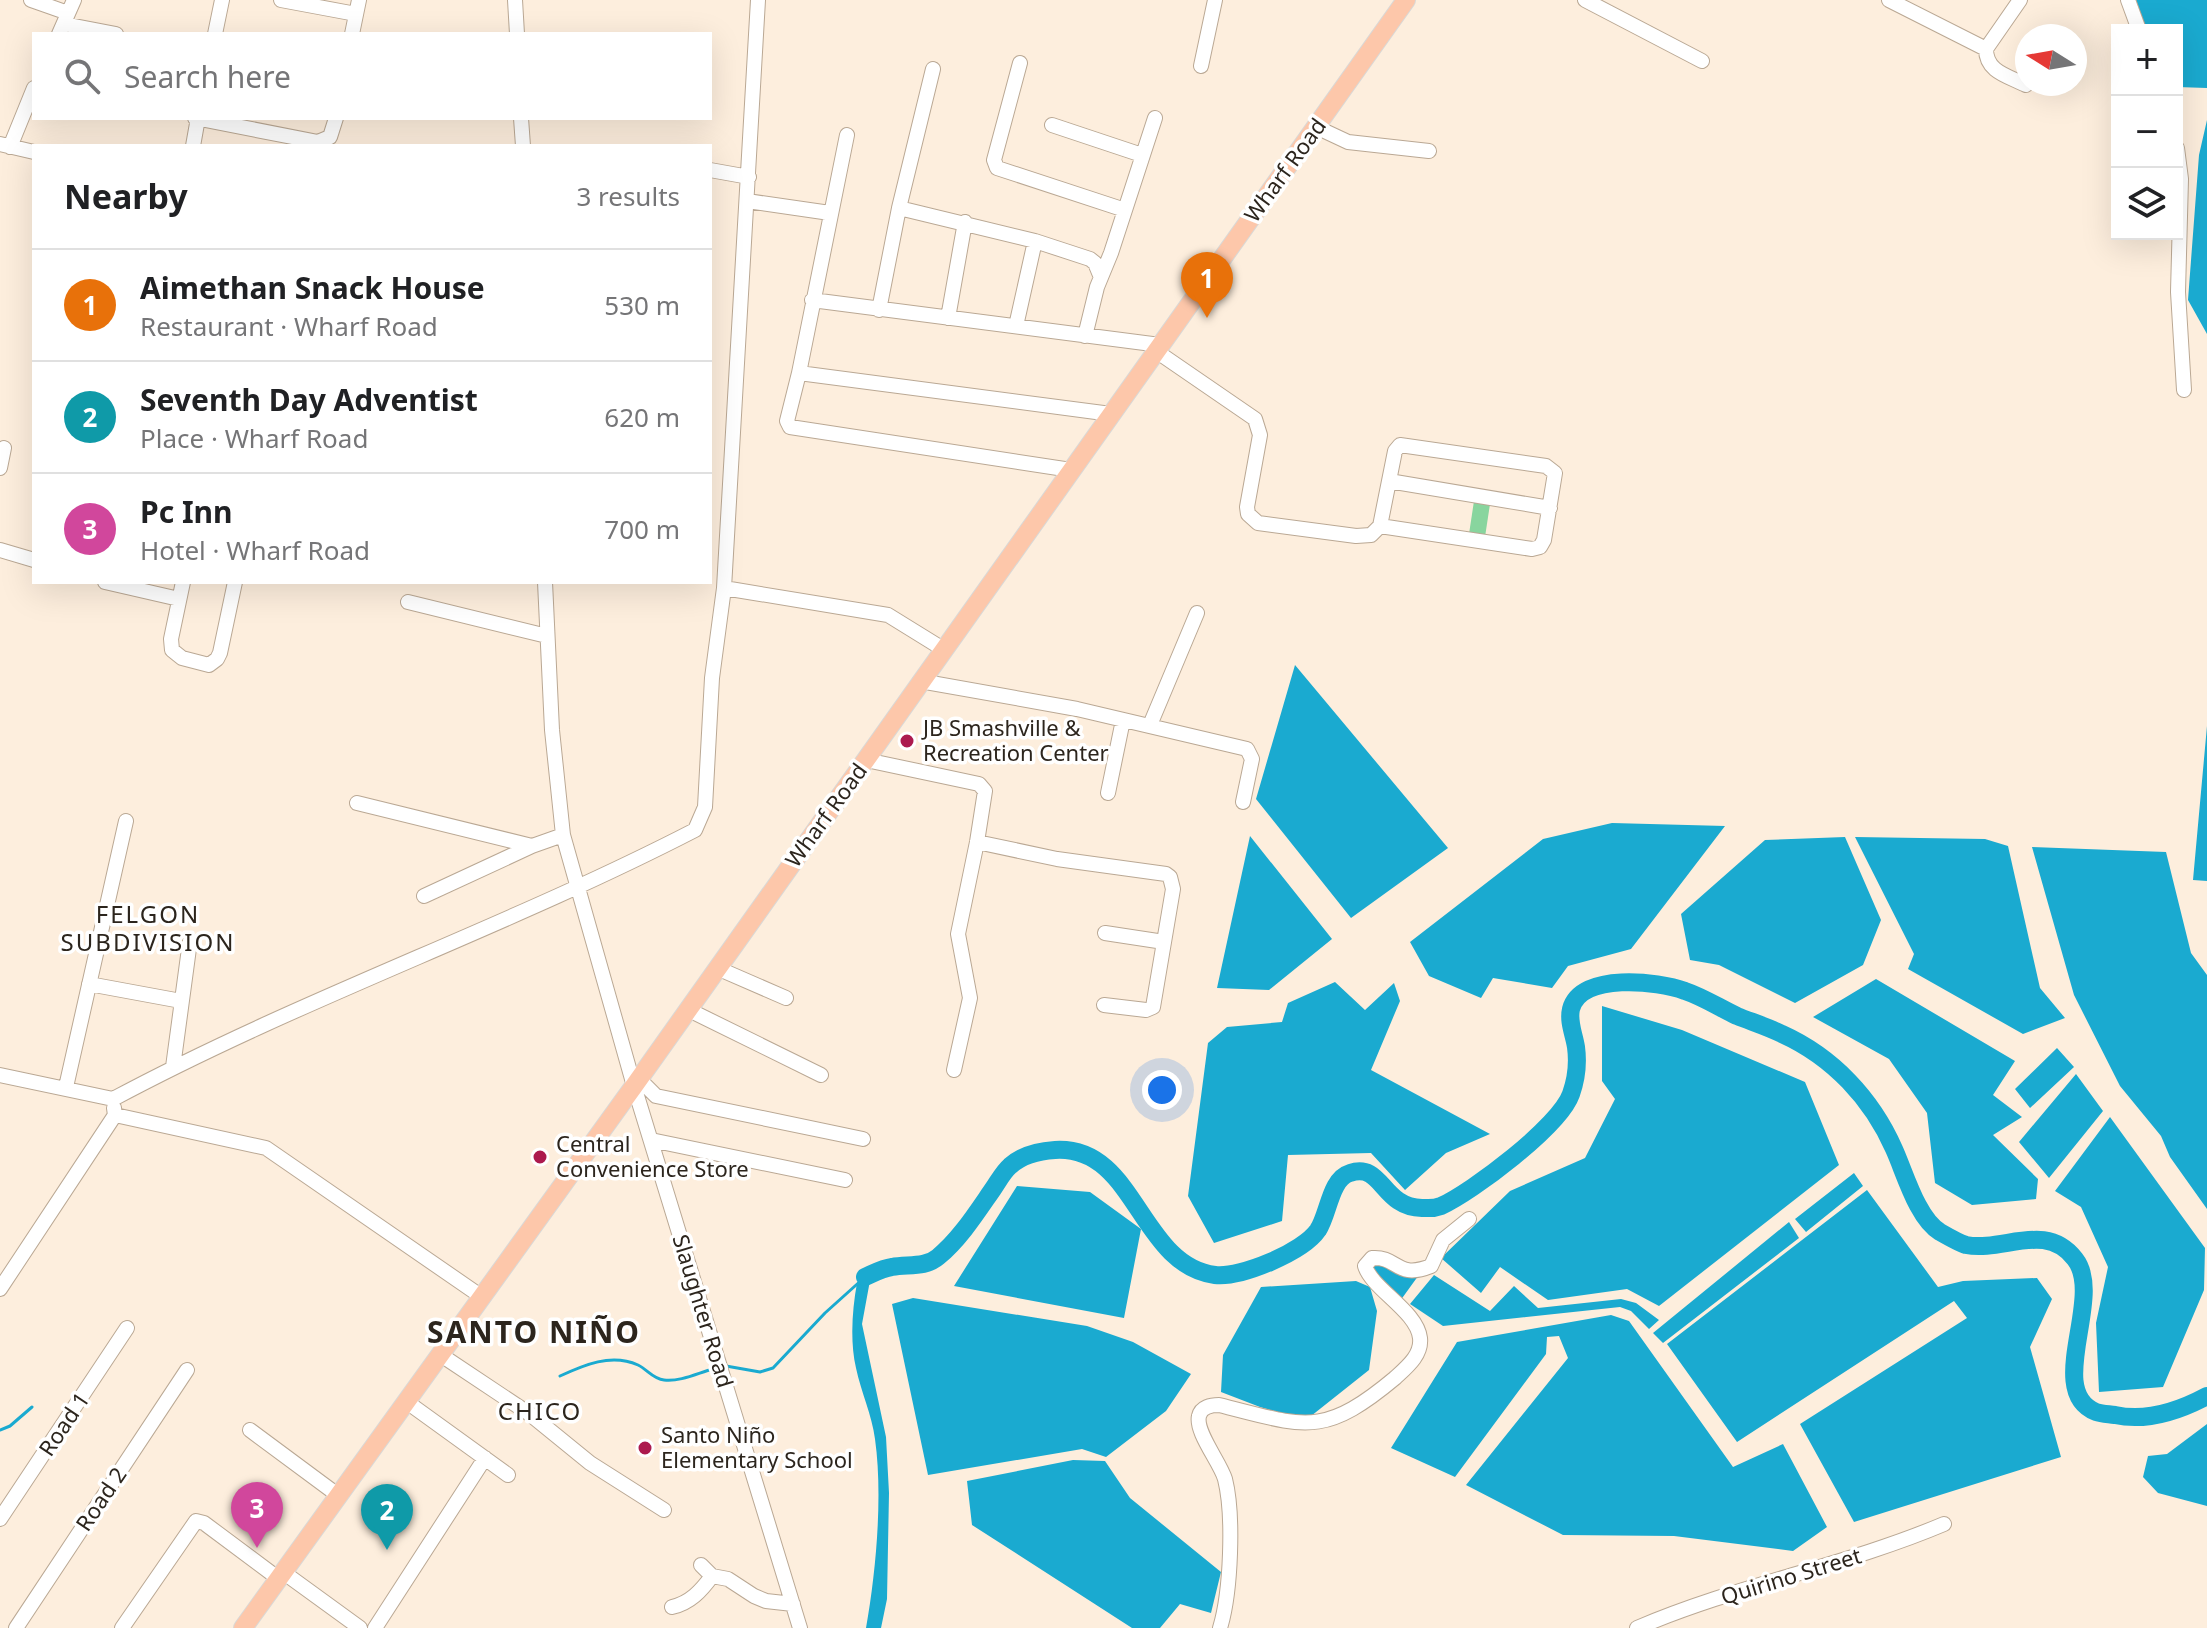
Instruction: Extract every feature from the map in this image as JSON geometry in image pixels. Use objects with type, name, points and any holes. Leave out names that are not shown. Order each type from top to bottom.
[{"type":"main road","name":"Wharf Road","points":[[243,1628],[637,1082],[1406,0]]},
{"type":"street","points":[[31,0],[66,18],[110,32]]},
{"type":"street","points":[[215,32],[222,0]]},
{"type":"street","points":[[281,0],[357,7],[352,32]]},
{"type":"street","points":[[515,0],[517,32]]},
{"type":"street","points":[[0,1075],[113,1099],[173,1067],[371,976],[579,887],[695,830],[700,823],[705,807],[712,678],[724,588],[758,0]]},
{"type":"street","points":[[1201,66],[1215,0]]},
{"type":"street","points":[[1585,0],[1702,61]]},
{"type":"street","points":[[1889,0],[1986,49]]},
{"type":"street","points":[[2015,79],[1989,65],[1986,49],[2020,0]]},
{"type":"street","points":[[2128,0],[2137,24]]},
{"type":"street","points":[[1020,63],[995,164],[1001,170],[1125,210]]},
{"type":"street","points":[[879,310],[899,208],[933,69]]},
{"type":"street","points":[[32,92],[5,145],[32,152]]},
{"type":"street","points":[[1085,336],[1100,275],[1109,261],[1155,118]]},
{"type":"street","points":[[193,144],[197,120]]},
{"type":"street","points":[[207,120],[318,142],[330,137],[335,120]]},
{"type":"street","points":[[521,120],[523,144]]},
{"type":"street","points":[[1052,125],[1142,155]]},
{"type":"street","points":[[1316,127],[1348,142],[1429,151]]},
{"type":"street","points":[[847,135],[787,421],[790,427],[1071,470]]},
{"type":"street","points":[[2180,168],[2178,292],[2184,390]]},
{"type":"street","points":[[712,170],[749,177]]},
{"type":"street","points":[[747,201],[830,213]]},
{"type":"street","points":[[899,208],[1035,241],[1093,261],[1100,275]]},
{"type":"street","points":[[948,318],[965,222]]},
{"type":"street","points":[[1016,326],[1035,241]]},
{"type":"street","points":[[812,300],[1158,348],[1255,419],[1260,435],[1247,507],[1252,519],[1258,523],[1356,536],[1371,535],[1380,526],[1395,451],[1400,445],[1546,466],[1555,473],[1543,545],[1537,549],[1380,526]]},
{"type":"street","points":[[799,373],[1111,414]]},
{"type":"street","points":[[0,468],[4,448]]},
{"type":"street","points":[[1389,481],[1550,508]]},
{"type":"street","points":[[0,550],[32,559]]},
{"type":"street","points":[[183,584],[171,639],[172,650],[182,658],[209,665],[220,653],[235,584]]},
{"type":"street","name":"Slaughter Road","points":[[545,584],[556,786],[563,835],[637,1082],[651,1140],[800,1628]]},
{"type":"street","points":[[131,585],[179,599]]},
{"type":"street","points":[[724,588],[888,615],[943,649]]},
{"type":"street","points":[[408,602],[547,636]]},
{"type":"street","points":[[1150,725],[1197,613]]},
{"type":"street","points":[[920,681],[1150,725],[1247,749],[1252,759],[1243,802]]},
{"type":"street","points":[[1108,793],[1123,720]]},
{"type":"street","points":[[866,760],[983,786],[985,797],[958,934],[970,998],[954,1070]]},
{"type":"street","points":[[357,803],[532,846]]},
{"type":"street","points":[[66,1087],[126,821]]},
{"type":"street","points":[[424,896],[563,835]]},
{"type":"street","points":[[977,842],[1057,859],[1166,874],[1172,881],[1153,1007],[1146,1010],[1104,1005]]},
{"type":"street","points":[[1105,933],[1164,942]]},
{"type":"street","points":[[173,1067],[190,941]]},
{"type":"street","points":[[717,968],[786,998]]},
{"type":"street","points":[[89,984],[181,1001]]},
{"type":"street","points":[[687,1009],[821,1075]]},
{"type":"street","points":[[637,1082],[656,1096],[863,1139]]},
{"type":"street","points":[[0,1289],[115,1115],[113,1099]]},
{"type":"street","points":[[115,1115],[266,1148],[482,1297]]},
{"type":"street","points":[[651,1140],[845,1180]]},
{"type":"street","points":[[1220,1628],[1225,1610],[1229,1515],[1225,1480],[1219,1462],[1199,1426],[1198,1417],[1208,1406],[1219,1405],[1299,1424],[1314,1424],[1331,1420],[1369,1400],[1408,1367],[1418,1353],[1421,1339],[1416,1324],[1368,1276],[1365,1266],[1377,1257],[1412,1273],[1431,1266],[1443,1240],[1469,1219]]},
{"type":"street","name":"Road 1","points":[[0,1519],[127,1328]]},
{"type":"street","points":[[441,1355],[531,1415],[590,1463],[664,1510]]},
{"type":"street","name":"Road 2","points":[[16,1628],[187,1370]]},
{"type":"street","points":[[407,1402],[508,1475]]},
{"type":"street","points":[[250,1430],[339,1496]]},
{"type":"street","points":[[375,1628],[485,1458]]},
{"type":"street","points":[[122,1628],[196,1521],[204,1523],[360,1628]]},
{"type":"street","name":"Quirino Street","points":[[1637,1628],[1686,1608],[1868,1553],[1944,1524]]},
{"type":"street","points":[[701,1565],[712,1576],[728,1579],[766,1601],[793,1604]]},
{"type":"street","points":[[672,1607],[683,1604],[701,1590],[712,1576]]},
{"type":"green space","points":[[1474,501],[1490,504],[1485,537],[1469,534]]},
{"type":"water","points":[[2136,0],[2207,0],[2207,88],[2183,87],[2183,24],[2144,24]]},
{"type":"water","points":[[2207,120],[2207,334],[2188,300],[2199,155]]},
{"type":"water","points":[[1295,665],[1448,848],[1351,918],[1256,799]]},
{"type":"water","points":[[2207,726],[2207,881],[2193,880]]},
{"type":"water","points":[[1612,823],[1725,826],[1631,949],[1568,966],[1552,988],[1493,978],[1481,998],[1429,976],[1410,942],[1543,839]]},
{"type":"water","points":[[1250,836],[1332,939],[1269,990],[1217,988]]},
{"type":"water","points":[[1845,837],[1881,920],[1863,965],[1795,1003],[1719,965],[1690,960],[1681,914],[1765,840]]},
{"type":"water","points":[[1855,837],[1985,839],[2008,846],[2040,988],[2065,1018],[2023,1034],[1908,969],[1914,954]]},
{"type":"water","points":[[2032,847],[2166,852],[2191,953],[2207,975],[2207,1209],[2170,1157],[2161,1136],[2120,1086],[2074,995]]},
{"type":"water","points":[[1876,979],[2015,1061],[1993,1095],[2022,1117],[1993,1135],[2038,1179],[2036,1199],[1972,1205],[1935,1183],[1927,1113],[1889,1059],[1813,1017]]},
{"type":"water","points":[[1335,982],[1365,1010],[1394,983],[1400,1001],[1371,1070],[1490,1134],[1446,1153],[1405,1190],[1371,1153],[1288,1155],[1282,1221],[1214,1243],[1188,1196],[1208,1043],[1227,1027],[1282,1022],[1288,1003]]},
{"type":"water","points":[[1602,1006],[1682,1030],[1805,1082],[1839,1165],[1659,1306],[1627,1289],[1548,1300],[1500,1267],[1481,1293],[1441,1258],[1510,1191],[1585,1158],[1615,1099],[1602,1081]]},
{"type":"water","points":[[2057,1048],[2074,1067],[2030,1108],[2015,1089]]},
{"type":"water","points":[[2076,1074],[2103,1111],[2049,1178],[2019,1142]]},
{"type":"water","points":[[2110,1117],[2205,1248],[2204,1290],[2163,1387],[2099,1392],[2096,1323],[2108,1267],[2081,1207],[2055,1191]]},
{"type":"water","points":[[1854,1173],[1863,1186],[1806,1232],[1795,1219]]},
{"type":"water","points":[[1017,1186],[1090,1192],[1141,1229],[1124,1318],[954,1286]]},
{"type":"water","points":[[1867,1190],[1938,1287],[1963,1281],[2037,1278],[2052,1299],[2030,1347],[2061,1457],[1854,1522],[1800,1424],[1967,1318],[1954,1301],[1737,1442],[1667,1344]]},
{"type":"water","points":[[1789,1222],[1799,1238],[1663,1343],[1653,1333]]},
{"type":"water","points":[[1372,1262],[1421,1272],[1395,1308],[1367,1275]]},
{"type":"water","points":[[871,1275],[862,1324],[886,1437],[889,1493],[887,1599],[881,1628],[866,1628],[877,1534],[877,1461],[874,1430],[856,1368],[852,1337],[857,1283]]},
{"type":"water","points":[[1434,1275],[1490,1311],[1514,1286],[1538,1308],[1621,1299],[1636,1303],[1659,1320],[1649,1329],[1631,1311],[1620,1307],[1443,1326],[1410,1304]]},
{"type":"water","points":[[1356,1281],[1370,1287],[1377,1311],[1369,1370],[1306,1420],[1221,1392],[1223,1355],[1261,1287]]},
{"type":"water","points":[[913,1298],[1087,1326],[1133,1342],[1191,1374],[1166,1411],[1106,1457],[1082,1449],[928,1475],[892,1304]]},
{"type":"water","points":[[1611,1315],[1629,1321],[1733,1467],[1783,1444],[1827,1527],[1793,1551],[1674,1536],[1563,1535],[1466,1485],[1568,1358],[1559,1336],[1547,1337],[1546,1354],[1455,1477],[1391,1448],[1457,1342]]},
{"type":"water","points":[[2207,1424],[2207,1506],[2158,1493],[2143,1477],[2148,1456],[2167,1454]]},
{"type":"water","points":[[1073,1460],[1105,1461],[1130,1498],[1221,1572],[1211,1613],[1180,1604],[1160,1628],[1132,1628],[972,1525],[967,1481]]},
{"type":"waterway","points":[[865,1277],[885,1268],[922,1264],[938,1257],[968,1225],[1007,1168],[1025,1156],[1055,1150],[1082,1154],[1103,1166],[1121,1185],[1169,1251],[1190,1267],[1215,1275],[1255,1268],[1299,1247],[1318,1230],[1338,1182],[1350,1173],[1361,1171],[1369,1174],[1398,1201],[1408,1206],[1441,1206],[1514,1157],[1564,1107],[1571,1094],[1576,1071],[1576,1047],[1570,1014],[1578,997],[1604,984],[1657,984],[1698,996],[1801,1043],[1834,1067],[1874,1113],[1894,1149],[1918,1206],[1940,1232],[1966,1245],[2038,1240],[2064,1248],[2075,1259],[2082,1276],[2084,1296],[2074,1364],[2075,1385],[2081,1401],[2096,1412],[2139,1417],[2174,1410],[2207,1396]]},
{"type":"waterway","points":[[726,1366],[760,1372],[773,1368],[825,1313],[865,1277]]},
{"type":"waterway","points":[[560,1376],[608,1360],[638,1365],[664,1380],[713,1369]]},
{"type":"waterway","points":[[0,1430],[10,1426],[32,1407]]},
{"type":"place","name":"Aimethan Snack House","points":[[1207,318]]},
{"type":"place","name":"JB Smashville & Recreation Center","points":[[907,741]]},
{"type":"place","name":"Central Convenience Store","points":[[540,1157]]},
{"type":"place","name":"Santo Niño Elementary School","points":[[645,1448]]},
{"type":"place","name":"Pc Inn","points":[[257,1548]]},
{"type":"place","name":"Seventh Day Adventist","points":[[387,1550]]},
{"type":"district","name":"FELGON SUBDIVISION","points":[[148,929]]},
{"type":"district","name":"SANTO NIÑO","points":[[534,1333]]},
{"type":"district","name":"CHICO","points":[[540,1412]]}]
